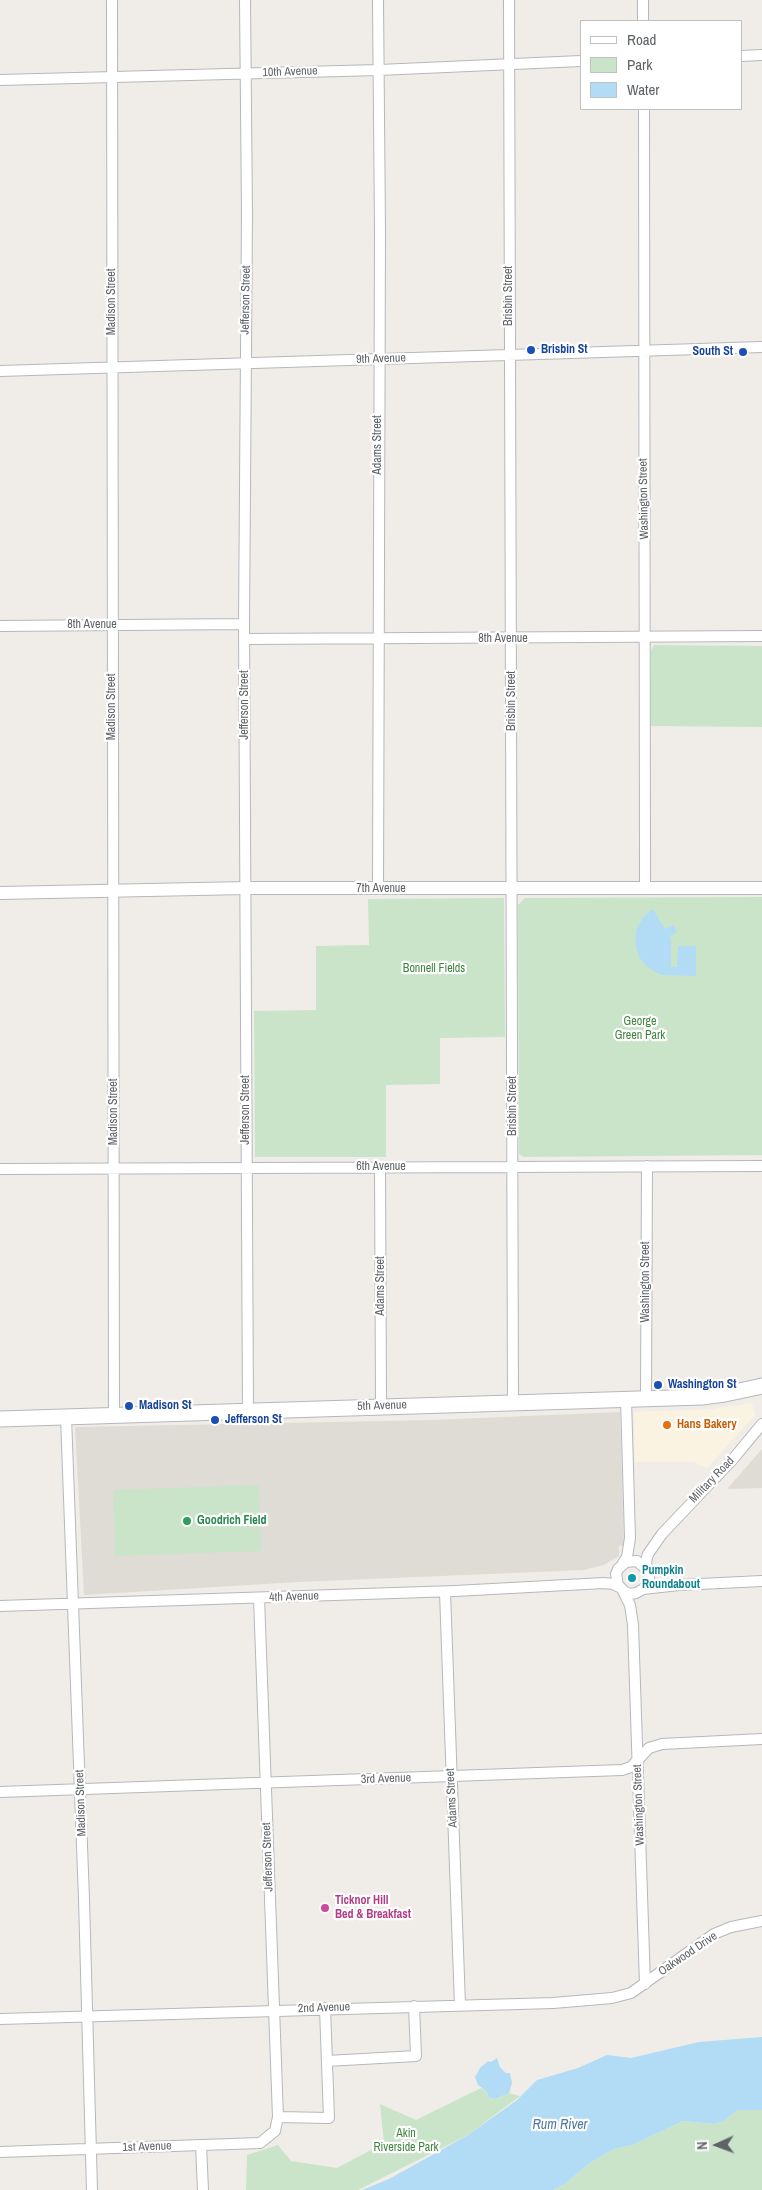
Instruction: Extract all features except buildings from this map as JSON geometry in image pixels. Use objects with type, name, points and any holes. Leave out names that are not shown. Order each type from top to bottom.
[{"type":"main road","name":"5th Avenue","points":[[0,1419],[626,1399],[725,1394],[762,1386]]},
{"type":"street","name":"Madison Street","points":[[112,0],[114,1414]]},
{"type":"street","name":"Jefferson Street","points":[[245,0],[246,363],[244,624],[247,888],[246,1168],[248,1410]]},
{"type":"street","name":"Adams Street","points":[[378,0],[378,889]]},
{"type":"street","name":"Brisbin Street","points":[[509,0],[513,1403]]},
{"type":"street","points":[[643,0],[643,20]]},
{"type":"street","points":[[742,56],[762,55]]},
{"type":"street","name":"10th Avenue","points":[[0,80],[379,70],[580,61]]},
{"type":"street","name":"Washington Street","points":[[644,110],[645,888]]},
{"type":"street","name":"9th Avenue","points":[[0,371],[762,347]]},
{"type":"street","name":"8th Avenue","points":[[0,626],[244,624]]},
{"type":"street","name":"8th Avenue","points":[[245,639],[511,639],[762,636]]},
{"type":"street","name":"7th Avenue","points":[[0,894],[247,888],[762,888]]},
{"type":"street","name":"Washington Street","points":[[646,1398],[647,1166]]},
{"type":"street","name":"6th Avenue","points":[[0,1169],[762,1166]]},
{"type":"street","name":"Adams Street","points":[[380,1167],[381,1406]]},
{"type":"street","points":[[626,1399],[630,1538],[625,1564],[616,1580],[621,1589],[630,1594],[642,1590],[679,1585],[762,1581]]},
{"type":"street","name":"Madison Street","points":[[66,1416],[80,1788],[92,2190]]},
{"type":"street","name":"Military Road","points":[[648,1573],[646,1562],[648,1554],[662,1534],[739,1452],[762,1424]]},
{"type":"street","name":"Military Road","points":[[625,1564],[640,1554],[654,1536],[662,1534]]},
{"type":"street","points":[[625,1564],[642,1564],[648,1573],[662,1581],[679,1585]]},
{"type":"street","name":"4th Avenue","points":[[588,1584],[625,1564]]},
{"type":"street","points":[[642,1590],[648,1583],[648,1573]]},
{"type":"street","name":"4th Avenue","points":[[0,1606],[445,1592],[588,1584],[613,1584],[621,1589]]},
{"type":"street","name":"Washington Street","points":[[621,1589],[630,1604],[633,1625],[645,1984]]},
{"type":"street","name":"Washington Street","points":[[633,1625],[637,1601],[642,1590]]},
{"type":"street","name":"Adams Street","points":[[445,1592],[460,2005]]},
{"type":"street","name":"Jefferson Street","points":[[259,1598],[278,2117]]},
{"type":"street","name":"3rd Avenue","points":[[0,1792],[622,1770],[631,1767],[648,1748],[662,1744],[762,1739]]},
{"type":"street","name":"Oakwood Drive","points":[[645,1984],[714,1934],[731,1927],[762,1922]]},
{"type":"street","name":"2nd Avenue","points":[[0,2019],[325,2008],[553,2003],[612,1998],[631,1993],[645,1984]]},
{"type":"street","points":[[327,2061],[416,2056],[414,2006]]},
{"type":"street","points":[[278,2117],[329,2118],[325,2008]]},
{"type":"street","name":"1st Avenue","points":[[0,2152],[260,2143],[275,2131],[278,2117]]},
{"type":"street","points":[[201,2145],[203,2190]]},
{"type":"shaded area","points":[[751,1403],[756,1414],[707,1468],[694,1462],[635,1462],[634,1412],[713,1409]]},
{"type":"shaded area","points":[[620,1412],[624,1546],[619,1546],[619,1556],[604,1565],[584,1570],[299,1582],[84,1595],[75,1427],[432,1420]]},
{"type":"shaded area","points":[[762,1449],[762,1488],[727,1489]]},
{"type":"green space","points":[[654,645],[762,646],[762,727],[651,726],[651,651]]},
{"type":"green space","name":"George Green Park","points":[[762,897],[762,1155],[524,1157],[519,1154],[518,905],[525,898]]},
{"type":"green space","name":"Bonnell Fields","points":[[504,898],[505,1037],[440,1038],[440,1084],[386,1085],[386,1157],[255,1157],[254,1011],[316,1010],[316,946],[369,945],[368,899]]},
{"type":"green space","name":"Goodrich Field","points":[[259,1485],[261,1551],[115,1556],[113,1490]]},
{"type":"green space","name":"Akin Riverside Park","points":[[481,2088],[487,2092],[489,2098],[497,2099],[509,2093],[520,2096],[468,2135],[358,2190],[246,2190],[247,2155],[278,2145],[291,2161],[337,2168],[384,2143],[380,2104],[416,2120]]},
{"type":"green space","points":[[738,2110],[762,2110],[762,2190],[553,2190],[565,2184],[588,2164],[614,2149],[633,2145],[683,2121],[714,2124],[724,2121]]},
{"type":"water","points":[[653,909],[665,929],[673,925],[677,932],[669,937],[671,940],[671,967],[677,967],[678,946],[696,946],[696,976],[661,975],[647,967],[639,957],[635,942],[637,928],[644,916]]},
{"type":"water","name":"Rum River","points":[[762,2037],[762,2110],[738,2110],[724,2121],[714,2124],[683,2121],[633,2145],[614,2149],[588,2164],[565,2184],[553,2190],[362,2190],[389,2179],[468,2135],[517,2100],[537,2080],[578,2068],[607,2055],[631,2058],[699,2042]]},
{"type":"water","points":[[497,2058],[500,2067],[506,2073],[510,2073],[512,2083],[509,2093],[496,2099],[489,2098],[487,2092],[478,2085],[475,2077],[480,2068],[488,2061],[491,2062]]},
{"type":"place","name":"Brisbin St","points":[[531,350]]},
{"type":"place","name":"South St","points":[[743,352]]},
{"type":"place","name":"Washington St","points":[[658,1385]]},
{"type":"place","name":"Madison St","points":[[129,1406]]},
{"type":"place","name":"Jefferson St","points":[[215,1420]]},
{"type":"place","name":"Hans Bakery","points":[[667,1425]]},
{"type":"place","name":"Goodrich Field","points":[[187,1521]]},
{"type":"place","name":"Pumpkin Roundabout","points":[[632,1578]]},
{"type":"place","name":"Ticknor Hill Bed & Breakfast","points":[[325,1908]]}]
